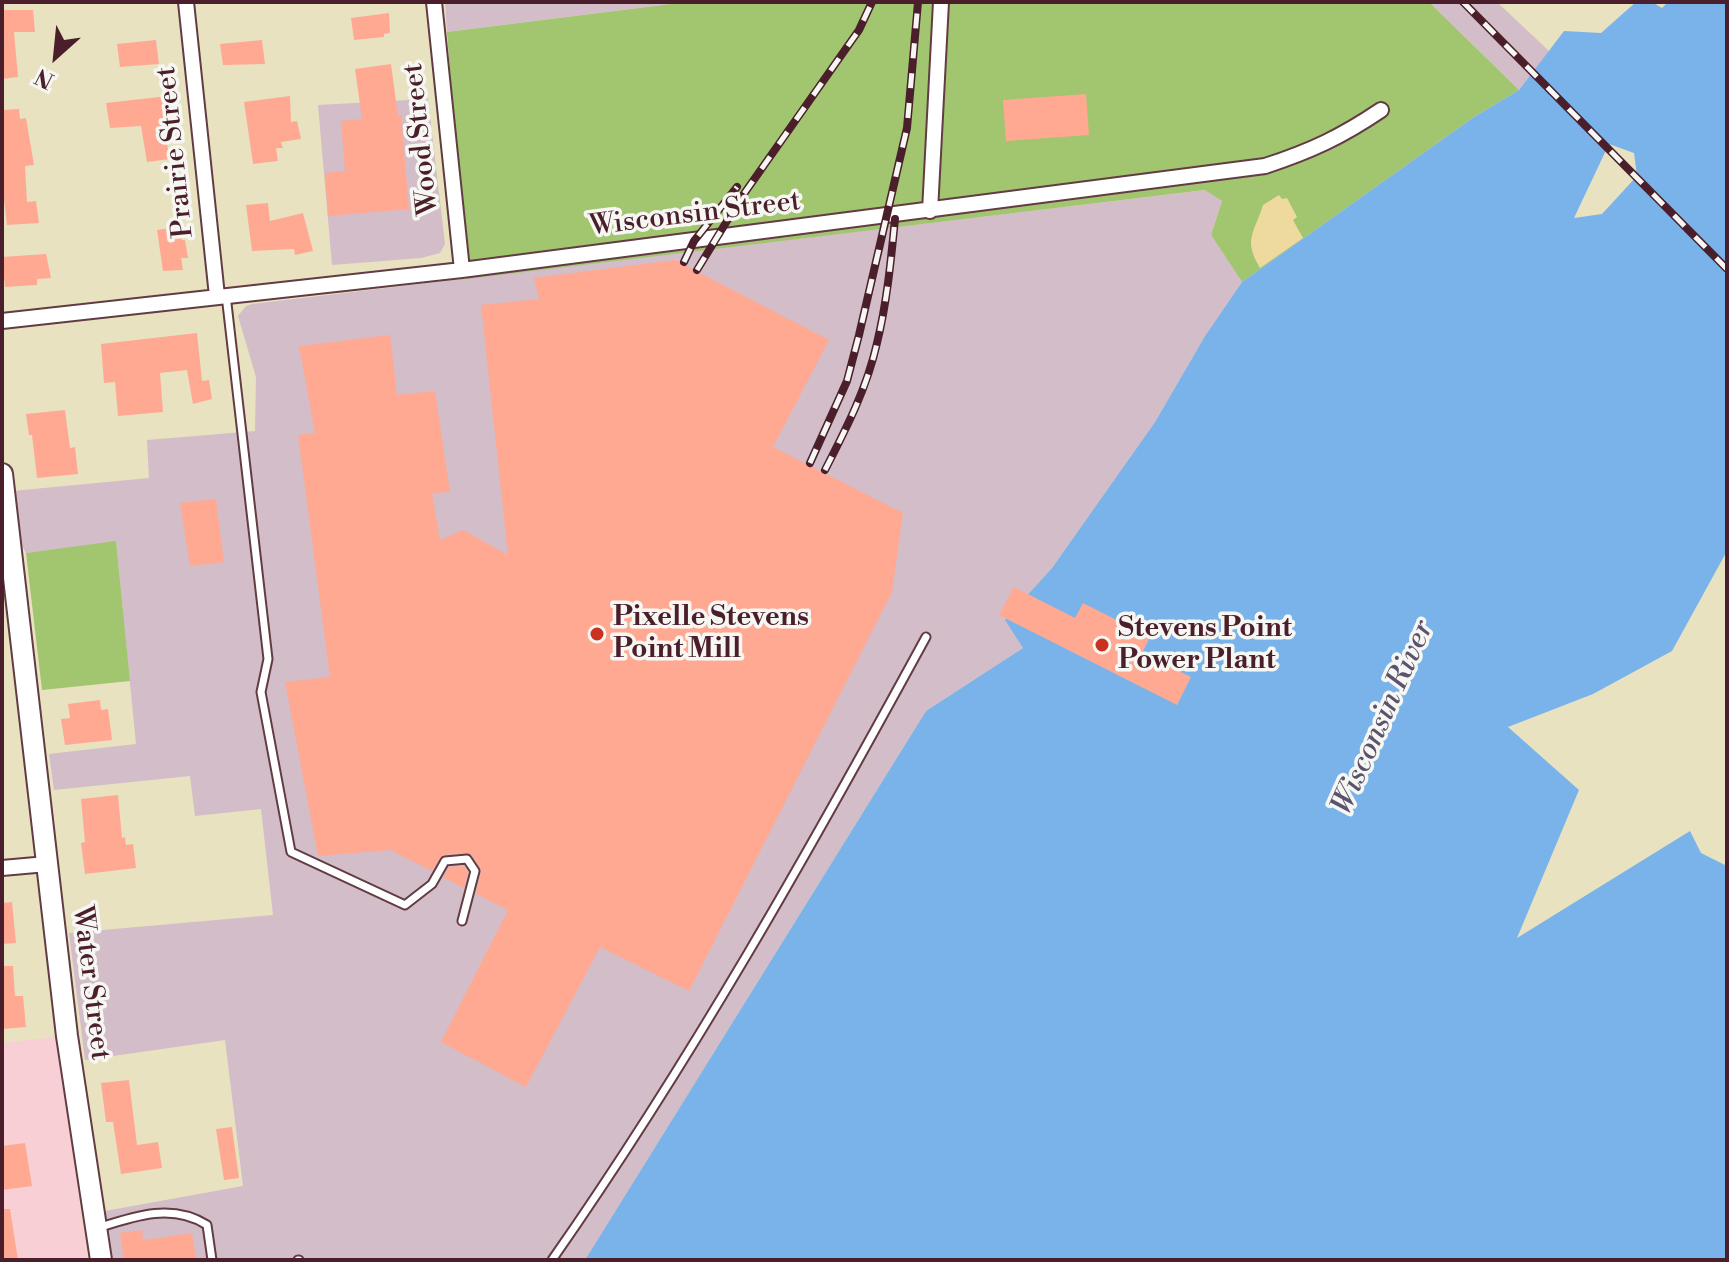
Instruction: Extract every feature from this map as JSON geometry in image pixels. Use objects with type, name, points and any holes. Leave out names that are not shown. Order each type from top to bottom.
[{"type":"street","name":"Prairie Street","points":[[186,2],[221,296]]},
{"type":"street","name":"Wood Street","points":[[434,2],[462,270]]},
{"type":"street","points":[[930,211],[941,2]]},
{"type":"street","name":"Wisconsin Street","points":[[2,321],[462,270],[1265,166],[1341,137],[1381,110]]},
{"type":"street","name":"Water Street","points":[[2,474],[67,1036],[101,1260]]},
{"type":"street","points":[[2,868],[47,864]]},
{"type":"lane","points":[[221,296],[268,659],[261,692],[291,852],[405,905],[432,884],[445,861],[467,859],[475,871],[462,921]]},
{"type":"lane","points":[[552,1260],[622,1160],[720,1004],[926,637]]},
{"type":"lane","points":[[96,1229],[131,1217],[163,1212],[194,1217],[207,1225],[212,1260]]},
{"type":"shaded area","points":[[445,2],[687,2],[447,32]]},
{"type":"shaded area","points":[[1429,2],[1497,2],[1549,51],[1519,90]]},
{"type":"shaded area","points":[[428,99],[445,244],[440,253],[421,258],[332,265],[318,105]]},
{"type":"shaded area","points":[[1206,190],[1222,201],[1211,235],[1242,282],[1205,336],[1155,422],[1052,568],[1006,620],[1023,648],[926,711],[585,1260],[112,1260],[105,1211],[243,1186],[225,1040],[85,1060],[69,933],[273,915],[261,809],[195,816],[190,776],[54,790],[49,754],[136,744],[116,542],[26,553],[2,509],[2,492],[149,478],[147,440],[255,431],[256,377],[238,316],[252,304]]},
{"type":"shaded area","points":[[56,1037],[88,1260],[2,1260],[2,1043]]},
{"type":"green space","points":[[687,2],[1429,2],[1519,90],[1474,117],[1242,282],[1211,235],[1222,201],[1205,190],[466,279],[447,32]]},
{"type":"green space","points":[[116,541],[130,681],[42,690],[26,553]]},
{"type":"sand","points":[[1279,195],[1282,199],[1287,198],[1297,217],[1293,220],[1303,238],[1260,268],[1252,250],[1252,236],[1263,205]]},
{"type":"water","name":"Wisconsin River","points":[[1636,2],[1652,2],[1662,8],[1668,2],[1727,2],[1727,551],[1672,651],[1593,694],[1508,727],[1579,790],[1517,938],[1690,831],[1701,853],[1727,866],[1727,1260],[585,1260],[926,711],[1023,648],[1005,620],[1052,568],[1155,422],[1205,336],[1242,282],[1474,117],[1519,90],[1564,31],[1601,33]],"holes":[[[1609,144],[1634,153],[1637,176],[1602,214],[1574,218]]]},
{"type":"building","points":[[2,10],[33,10],[35,32],[14,32],[18,77],[2,79]]},
{"type":"building","points":[[389,13],[390,33],[384,34],[384,37],[354,40],[351,18]]},
{"type":"building","points":[[156,40],[159,64],[120,67],[117,44]]},
{"type":"building","points":[[262,40],[265,64],[223,65],[220,44]]},
{"type":"building","points":[[391,64],[398,116],[401,116],[409,209],[328,216],[325,173],[345,171],[341,121],[362,119],[355,69]]},
{"type":"building","points":[[1086,94],[1089,135],[1006,141],[1003,100]]},
{"type":"building","points":[[168,96],[171,123],[163,124],[170,159],[147,162],[141,126],[110,128],[106,103]]},
{"type":"building","points":[[290,96],[291,122],[297,121],[301,139],[281,142],[283,148],[276,148],[278,161],[253,164],[244,102]]},
{"type":"building","points":[[19,109],[20,119],[26,118],[34,165],[25,166],[27,202],[36,201],[39,223],[7,225],[2,183],[2,110]]},
{"type":"building","points":[[268,203],[270,221],[303,213],[313,251],[295,255],[294,249],[252,251],[246,205]]},
{"type":"building","points":[[179,227],[188,258],[181,258],[183,270],[163,271],[157,230]]},
{"type":"building","points":[[46,254],[51,278],[37,279],[37,285],[5,287],[2,257]]},
{"type":"building","name":"Pixelle Stevens Point Mill","points":[[675,260],[829,340],[773,447],[903,513],[892,592],[689,991],[600,947],[526,1087],[441,1042],[508,910],[476,894],[481,871],[472,855],[442,855],[432,871],[390,850],[318,856],[285,682],[330,677],[298,435],[315,433],[299,346],[390,335],[397,395],[435,391],[450,492],[432,493],[440,540],[463,530],[508,555],[481,305],[539,299],[534,278]]},
{"type":"building","points":[[197,333],[202,381],[209,380],[212,399],[193,404],[187,370],[160,373],[163,412],[118,416],[115,382],[104,383],[101,344]]},
{"type":"building","points":[[65,410],[70,448],[75,447],[78,474],[37,478],[26,414]]},
{"type":"building","points":[[216,499],[224,562],[190,566],[180,503]]},
{"type":"building","name":"Stevens Point Power Plant","points":[[1014,587],[1075,618],[1083,603],[1150,637],[1142,653],[1191,677],[1177,705],[999,615]]},
{"type":"building","points":[[100,700],[101,710],[108,709],[112,740],[65,745],[61,719],[70,718],[68,704]]},
{"type":"building","points":[[118,795],[122,838],[125,837],[126,845],[133,844],[136,868],[85,874],[81,799]]},
{"type":"building","points":[[464,866],[468,872],[464,888],[443,877],[449,867]]},
{"type":"building","points":[[12,902],[16,943],[2,944],[2,903]]},
{"type":"building","points":[[2,966],[13,966],[15,996],[23,996],[26,1027],[2,1029]]},
{"type":"building","points":[[129,1080],[137,1145],[158,1142],[162,1168],[121,1174],[113,1122],[106,1122],[101,1083]]},
{"type":"building","points":[[232,1127],[239,1178],[224,1180],[216,1129]]},
{"type":"building","points":[[25,1143],[32,1186],[2,1190],[2,1146]]},
{"type":"building","points":[[2,1209],[10,1209],[18,1260],[2,1260]]},
{"type":"building","points":[[142,1230],[143,1240],[192,1233],[196,1260],[124,1260],[120,1233]]},
{"type":"railway","points":[[697,270],[741,198],[859,30],[872,2]]},
{"type":"railway","points":[[810,463],[847,381],[859,335],[907,128],[918,2]]},
{"type":"railway","points":[[1463,2],[1727,269]]},
{"type":"railway","points":[[684,262],[694,241],[737,187]]},
{"type":"railway","points":[[825,470],[855,408],[873,360],[886,297],[895,219]]},
{"type":"place","name":"Pixelle Stevens Point Mill","points":[[597,634]]},
{"type":"place","name":"Stevens Point Power Plant","points":[[1102,645]]}]
